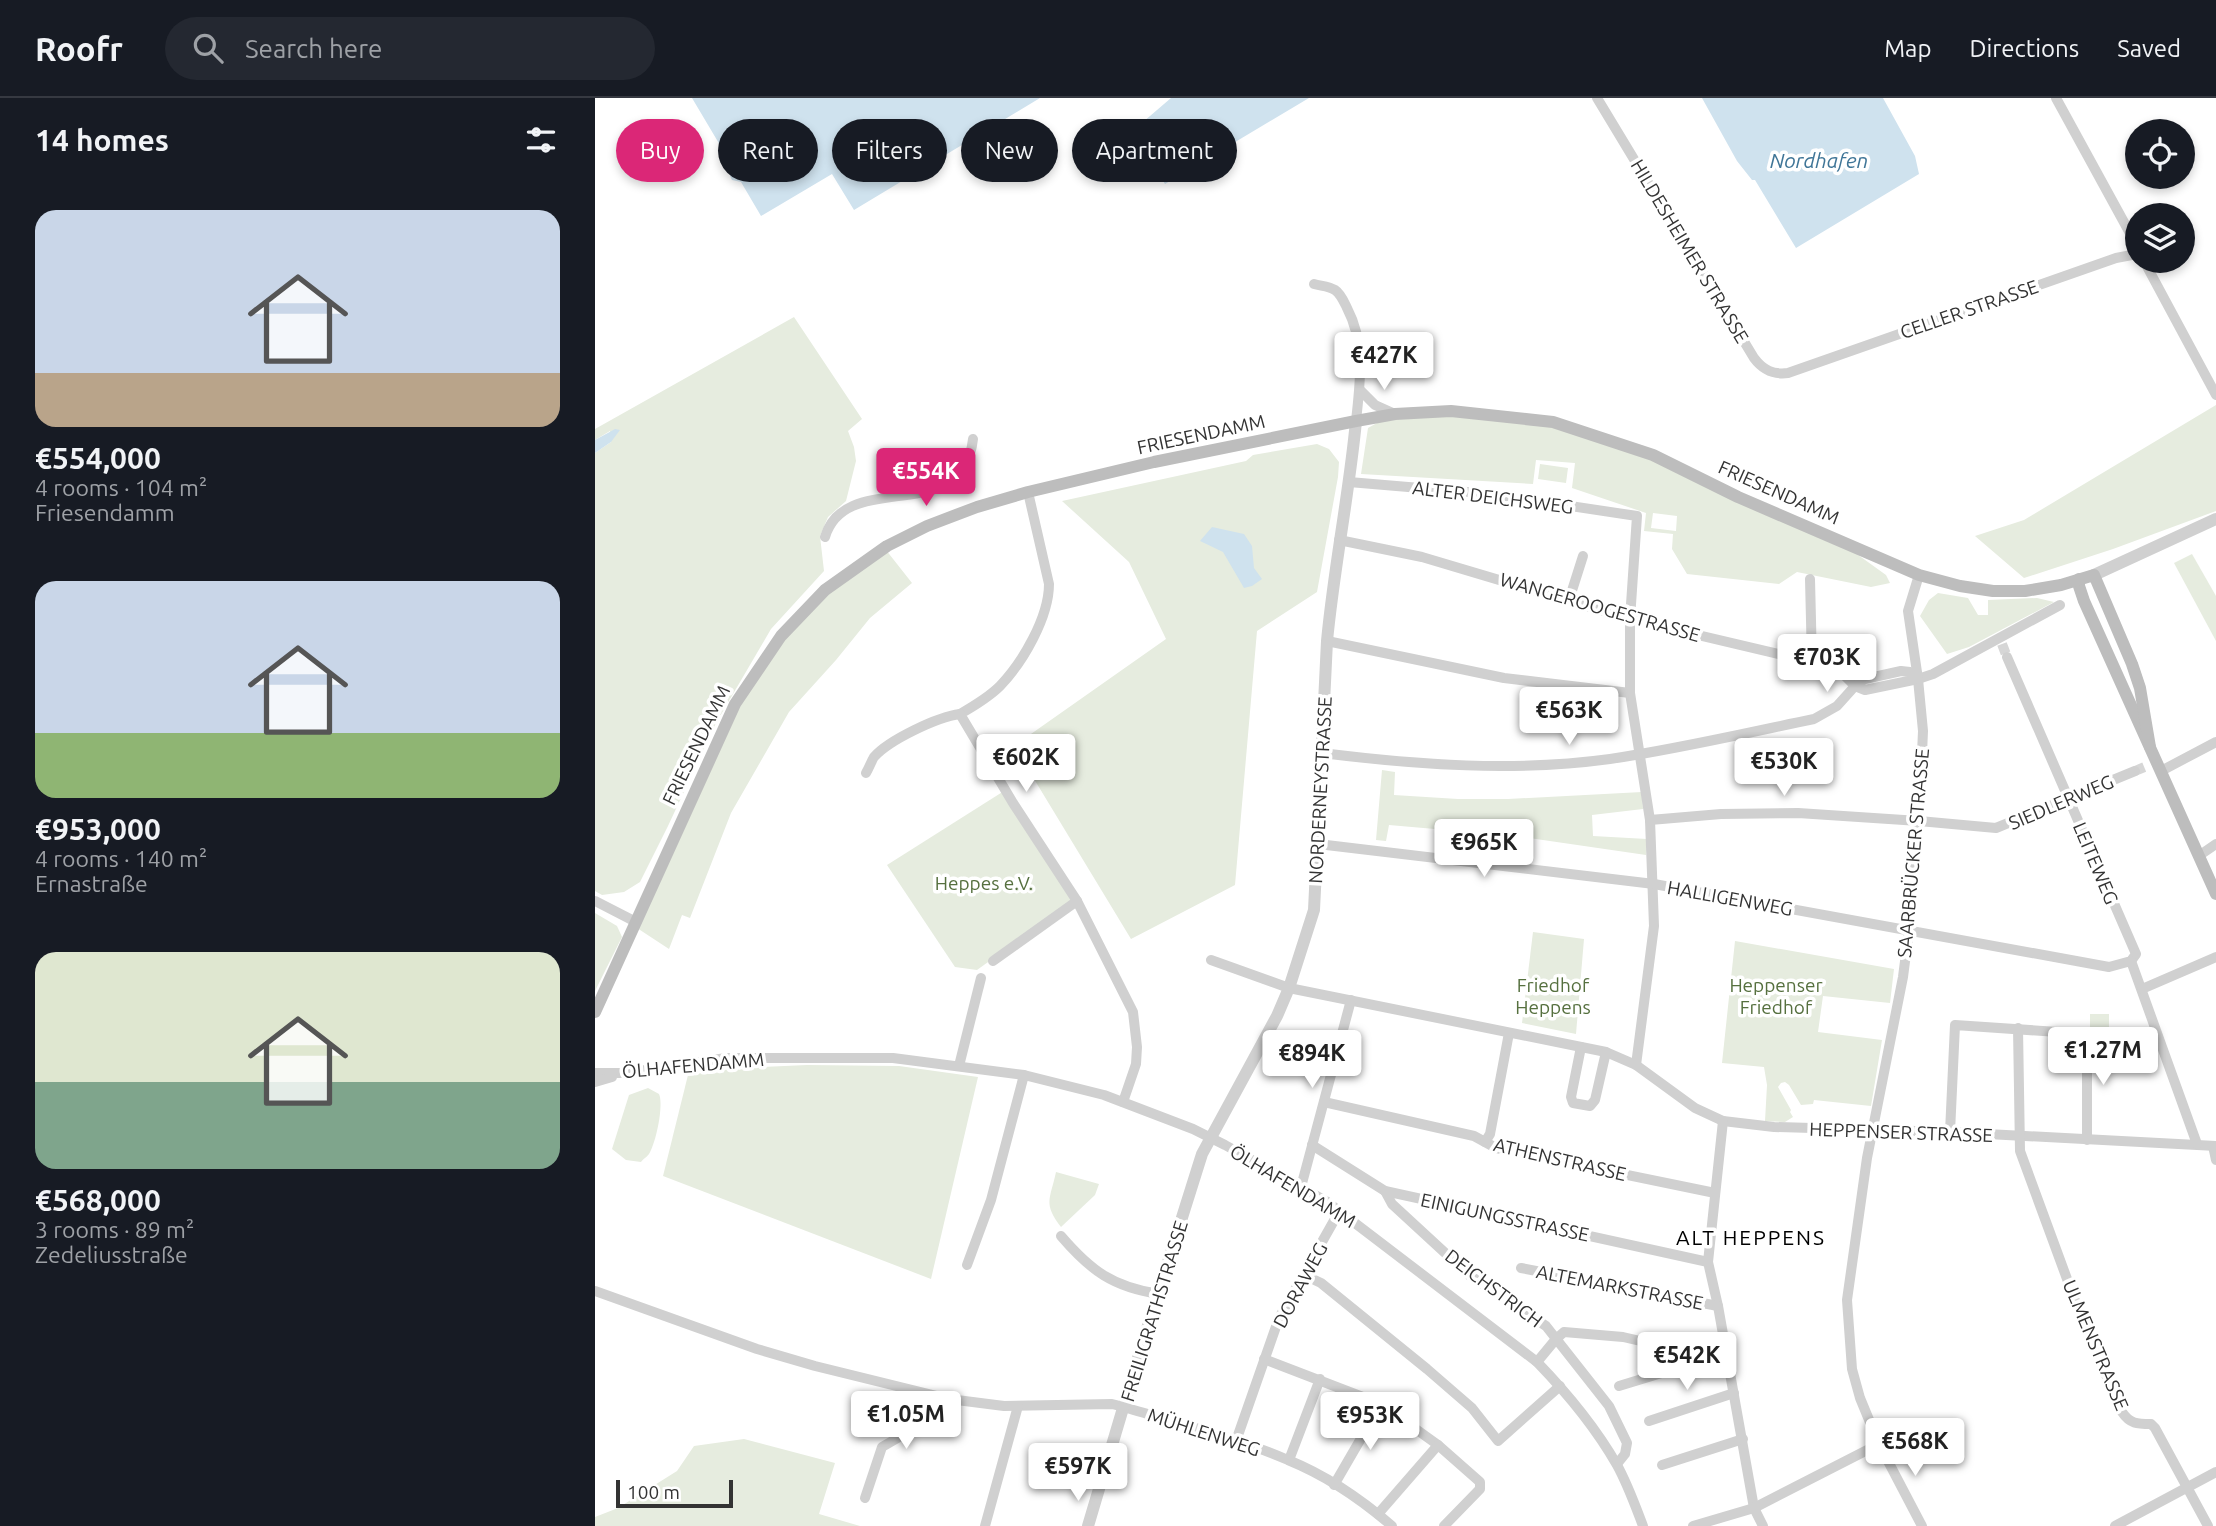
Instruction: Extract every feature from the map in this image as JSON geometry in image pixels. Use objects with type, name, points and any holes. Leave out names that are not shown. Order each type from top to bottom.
[{"type":"main road","name":"FRIESENDAMM","points":[[595,1012],[735,704],[781,636],[825,590],[898,540],[951,516],[1028,492],[1356,421],[1395,414],[1451,411],[1553,422],[1653,456],[1738,497],[1919,575],[1960,586],[1993,591],[2025,591],[2061,585],[2094,575]]},
{"type":"main road","points":[[2094,575],[2140,688],[2155,766],[2200,855],[2216,894]]},
{"type":"main road","points":[[2079,579],[2081,595],[2150,747]]},
{"type":"main road","points":[[2061,585],[2073,587],[2081,595]]},
{"type":"street","name":"HILDESHEIMER STRASSE","points":[[1597,98],[1758,363],[1765,369],[1780,374],[1802,368]]},
{"type":"street","points":[[2056,98],[2125,224]]},
{"type":"street","name":"CELLER STRASSE","points":[[1802,368],[2125,256]]},
{"type":"street","points":[[2150,273],[2216,395]]},
{"type":"street","points":[[1314,284],[1335,290],[1350,313],[1358,336],[1360,390],[1356,421]]},
{"type":"street","points":[[1360,390],[1375,405],[1395,414]]},
{"type":"street","name":"NORDERNEYSTRASSE","points":[[1210,1138],[1262,1046],[1289,988],[1314,910],[1327,641],[1356,421]]},
{"type":"street","points":[[825,537],[832,521],[853,505],[868,500],[925,493],[944,484],[960,471],[967,460],[972,439]]},
{"type":"street","name":"ALTER DEICHSWEG","points":[[1349,482],[1491,494],[1637,516],[1630,619]]},
{"type":"street","points":[[866,773],[876,755],[907,734],[947,716],[960,715],[989,695],[1008,676],[1031,640],[1046,611],[1049,584],[1028,492]]},
{"type":"street","points":[[2094,575],[2216,519]]},
{"type":"street","name":"WANGEROOGESTRASSE","points":[[1339,540],[1422,557],[1630,619],[1812,662],[1845,675],[1855,686]]},
{"type":"street","points":[[1569,600],[1583,556]]},
{"type":"street","name":"SAARBRÜCKER STRASSE","points":[[1919,575],[1909,611],[1923,731],[1919,821],[1909,930],[1903,976],[1867,1158],[1847,1300],[1852,1369],[1860,1398],[1879,1444],[1922,1526]]},
{"type":"street","points":[[1810,579],[1812,662]]},
{"type":"street","points":[[1322,753],[1393,762],[1460,765],[1565,762],[1640,754],[1814,719],[1837,706],[1865,679],[1901,671],[1910,672],[1918,679],[2001,641],[2060,605]]},
{"type":"street","points":[[1630,619],[1630,693],[1650,820],[1654,884],[1654,926],[1636,1065]]},
{"type":"street","points":[[1327,641],[1504,678],[1630,693]]},
{"type":"street","name":"LEITEWEG","points":[[2007,657],[2133,958],[2197,1144]]},
{"type":"street","points":[[960,715],[1077,901],[1133,1012],[1136,1064],[1123,1102]]},
{"type":"street","points":[[2155,766],[2216,742]]},
{"type":"street","name":"SIEDLERWEG","points":[[1650,820],[1721,814],[1798,813],[1996,828],[2135,771]]},
{"type":"street","name":"HALLIGENWEG","points":[[1318,844],[1654,884],[2109,967],[2133,958]]},
{"type":"street","points":[[2200,855],[2216,844]]},
{"type":"street","points":[[595,901],[636,922]]},
{"type":"street","points":[[993,961],[1077,901]]},
{"type":"street","points":[[2142,989],[2216,957]]},
{"type":"street","name":"HEPPENSER STRASSE","points":[[1211,960],[1289,988],[1606,1052],[1636,1065],[1695,1108],[1723,1121],[1774,1126],[2214,1146]]},
{"type":"street","points":[[959,1066],[981,978]]},
{"type":"street","points":[[1301,1187],[1351,1000]]},
{"type":"street","points":[[1950,1132],[1955,1025],[2018,1028],[2087,1034],[2087,1140]]},
{"type":"street","points":[[2018,1028],[2021,1137]]},
{"type":"street","points":[[1485,1142],[1490,1134],[1509,1033]]},
{"type":"street","points":[[1581,1047],[1571,1097],[1573,1103],[1590,1106],[1595,1100],[1606,1052]]},
{"type":"street","name":"ÖLHAFENDAMM","points":[[595,1073],[626,1073],[726,1058],[893,1058],[1024,1075],[1074,1086],[1123,1102],[1210,1138],[1340,1210],[1537,1362],[1560,1386],[1617,1464],[1643,1526]]},
{"type":"street","points":[[595,1082],[626,1073]]},
{"type":"street","points":[[967,1265],[991,1200],[1024,1075]]},
{"type":"street","name":"ATHENSTRASSE","points":[[1324,1102],[1474,1136],[1496,1148],[1715,1193]]},
{"type":"street","points":[[1723,1121],[1708,1262],[1754,1508],[1763,1526]]},
{"type":"street","name":"ULMENSTRASSE","points":[[2021,1137],[2020,1151],[2081,1317],[2122,1412],[2128,1421],[2134,1424],[2151,1424],[2155,1428],[2208,1526]]},
{"type":"street","name":"FREILIGRATHSTRASSE","points":[[1088,1526],[1202,1154],[1210,1138]]},
{"type":"street","name":"EINIGUNGSSTRASSE","points":[[1312,1145],[1385,1191],[1708,1262]]},
{"type":"street","points":[[2214,1146],[2216,1160]]},
{"type":"street","name":"DEICHSTRICH","points":[[1385,1191],[1392,1204],[1469,1275],[1546,1326],[1609,1406],[1627,1443],[1625,1454],[1617,1464]]},
{"type":"street","name":"DORAWEG","points":[[1236,1441],[1279,1318],[1340,1210]]},
{"type":"street","points":[[1061,1236],[1083,1262],[1114,1283],[1159,1294]]},
{"type":"street","name":"ALTEMARKSTRASSE","points":[[1521,1268],[1718,1306]]},
{"type":"street","points":[[1304,1275],[1321,1283],[1427,1369],[1472,1408],[1499,1441],[1560,1386]]},
{"type":"street","name":"MÜHLENWEG","points":[[595,1291],[757,1349],[913,1391],[974,1404],[1112,1404],[1124,1407],[1289,1460],[1334,1485],[1392,1526]]},
{"type":"street","points":[[1537,1362],[1564,1332],[1623,1337],[1710,1357]]},
{"type":"street","points":[[1619,1386],[1727,1353]]},
{"type":"street","points":[[1264,1359],[1381,1404],[1438,1445],[1480,1482],[1480,1489],[1444,1526]]},
{"type":"street","points":[[1289,1460],[1320,1379]]},
{"type":"street","points":[[865,1498],[882,1447],[901,1436],[913,1391]]},
{"type":"street","points":[[1649,1420],[1734,1393]]},
{"type":"street","points":[[1334,1485],[1381,1404]]},
{"type":"street","points":[[985,1526],[1018,1406]]},
{"type":"street","points":[[1663,1465],[1743,1438]]},
{"type":"street","points":[[1693,1526],[1754,1508],[1879,1444]]},
{"type":"street","points":[[1378,1514],[1438,1445]]},
{"type":"street","points":[[2115,1526],[2216,1472]]},
{"type":"green space","points":[[794,317],[862,419],[848,431],[856,461],[846,501],[828,517],[820,536],[824,571],[771,629],[716,723],[640,882],[624,892],[602,895],[595,891],[595,453],[611,442],[610,431],[595,440],[595,429]]},
{"type":"green space","points":[[2216,405],[2216,511],[2024,578],[1975,536],[2024,520]]},
{"type":"green space","points":[[1451,413],[1552,423],[1653,457],[1854,552],[1886,575],[1890,583],[1871,587],[1797,572],[1779,584],[1687,574],[1672,549],[1673,534],[1644,531],[1646,513],[1572,488],[1575,463],[1536,460],[1533,484],[1361,474],[1368,428],[1384,419]],"holes":[[[1653,513],[1677,516],[1676,531],[1651,528]]]},
{"type":"green space","points":[[1317,444],[1329,449],[1339,462],[1317,592],[1257,631],[1235,885],[1131,939],[1014,746],[1166,639],[1129,562],[1062,501],[1246,461],[1253,455]]},
{"type":"green space","points":[[1540,464],[1568,468],[1566,483],[1538,479]]},
{"type":"green space","points":[[886,550],[912,583],[870,618],[789,712],[731,813],[690,918],[682,915],[669,949],[637,928],[738,706],[783,638],[827,592]]},
{"type":"green space","points":[[2192,554],[2216,596],[2216,641],[2174,563]]},
{"type":"green space","points":[[1938,593],[1968,598],[1978,615],[1988,615],[1988,600],[2037,598],[2054,602],[1969,647],[1947,654],[1920,616],[1929,600]]},
{"type":"green space","points":[[1382,770],[1395,772],[1394,795],[1508,799],[1642,792],[1643,809],[1592,815],[1593,836],[1647,839],[1646,855],[1515,836],[1389,825],[1386,841],[1376,840]]},
{"type":"green space","name":"Heppes e.V.","points":[[1004,791],[1074,900],[977,970],[955,967],[887,865]]},
{"type":"green space","points":[[595,913],[617,926],[622,937],[595,991]]},
{"type":"green space","name":"Friedhof Heppens","points":[[1533,932],[1584,939],[1576,1034],[1522,1023]]},
{"type":"green space","name":"Heppenser Friedhof","points":[[1735,941],[1894,969],[1890,1003],[1823,996],[1818,1032],[1882,1040],[1871,1106],[1814,1100],[1813,1104],[1801,1105],[1785,1082],[1778,1087],[1793,1117],[1785,1122],[1765,1121],[1767,1085],[1764,1067],[1722,1063]]},
{"type":"green space","points":[[2090,1014],[2109,1014],[2109,1033],[2094,1034],[2090,1029]]},
{"type":"green space","points":[[807,1065],[899,1066],[978,1077],[931,1279],[663,1176],[688,1075],[738,1068]]},
{"type":"green space","points":[[648,1088],[659,1094],[660,1099],[659,1124],[654,1142],[649,1154],[641,1162],[626,1160],[612,1149],[629,1095]]},
{"type":"green space","points":[[1056,1172],[1099,1184],[1095,1195],[1061,1227],[1049,1201]]},
{"type":"green space","points":[[744,1439],[835,1463],[819,1514],[860,1526],[595,1526],[595,1517],[618,1508],[677,1471],[694,1446]]},
{"type":"water","points":[[692,98],[1040,98],[1005,119],[961,119],[961,146],[947,154],[947,119],[832,119],[832,174],[761,216],[741,182],[818,182],[818,119],[718,119],[718,142]]},
{"type":"water","points":[[1171,98],[1309,98],[1237,141],[1237,119],[1146,119]]},
{"type":"water","name":"Nordhafen","points":[[1702,98],[1883,98],[1915,156],[1919,174],[1796,248],[1755,180],[1752,180],[1737,161]]},
{"type":"water","points":[[837,182],[900,182],[854,210]]},
{"type":"water","points":[[615,429],[620,430],[611,442],[595,453],[595,440]]},
{"type":"water","points":[[1212,527],[1244,534],[1252,546],[1254,568],[1262,579],[1244,588],[1223,552],[1200,541]]},
{"type":"tunnel","points":[[2002,644],[2007,657]]},
{"type":"tunnel","points":[[2135,771],[2147,766]]},
{"type":"district","name":"ALT HEPPENS","points":[[1751,1238]]}]
